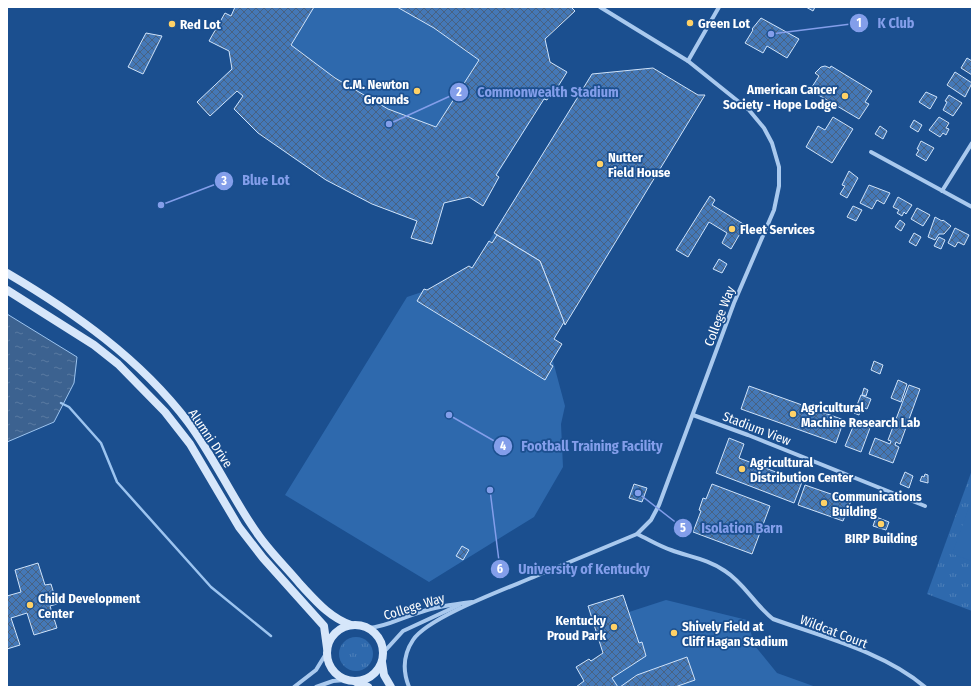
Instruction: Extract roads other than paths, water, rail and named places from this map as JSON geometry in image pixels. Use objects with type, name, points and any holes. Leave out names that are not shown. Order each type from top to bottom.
[{"type":"main road","name":"Alumni Drive","points":[[7,273],[97,331],[130,358],[188,422],[258,534],[316,602],[334,618],[351,626]]},
{"type":"main road","name":"Alumni Drive","points":[[7,290],[58,321],[118,364],[165,412],[190,444],[239,527],[263,558],[324,626],[327,650]]},
{"type":"main road","points":[[190,444],[199,438]]},
{"type":"main road","points":[[368,687],[345,680],[330,666],[327,650],[329,642],[338,631],[351,626],[368,628],[379,638],[383,657],[384,675],[392,687]]},
{"type":"main road","points":[[355,682],[369,678],[375,673],[383,657]]},
{"type":"street","name":"College Way","points":[[409,687],[404,675],[404,664],[413,640],[424,628],[477,601],[637,534],[651,520],[659,505],[734,303],[774,210],[780,178],[776,152],[764,128],[755,117],[688,61],[600,7]]},
{"type":"street","points":[[688,61],[719,7]]},
{"type":"street","points":[[942,191],[972,143]]},
{"type":"street","points":[[871,152],[972,207]]},
{"type":"street","name":"Stadium View","points":[[692,415],[748,435],[924,506]]},
{"type":"street","name":"Wildcat Court","points":[[637,534],[670,550],[705,560],[726,571],[741,585],[760,609],[773,619],[872,656],[905,672],[925,687]]},
{"type":"street","name":"College Way","points":[[368,628],[387,626],[432,608],[477,601]]},
{"type":"street","name":"College Way","points":[[383,657],[403,631],[465,603]]},
{"type":"street","points":[[294,687],[316,670],[327,650]]},
{"type":"street","points":[[316,687],[333,681],[345,680]]},
{"type":"water","points":[[7,314],[77,357],[74,383],[54,422],[7,442]]},
{"type":"waterway","points":[[61,403],[69,407],[101,443],[117,482],[211,587],[271,636]]},
{"type":"place","name":"Green Lot","points":[[690,23]]},
{"type":"place","name":"Red Lot","points":[[172,24]]},
{"type":"place","name":"K Club","points":[[771,34]]},
{"type":"place","name":"C.M. Newton Grounds","points":[[417,91]]},
{"type":"place","name":"American Cancer Society - Hope Lodge","points":[[845,96]]},
{"type":"place","name":"Commonwealth Stadium","points":[[389,124]]},
{"type":"place","name":"Nutter Field House","points":[[600,164]]},
{"type":"place","name":"Blue Lot","points":[[161,205]]},
{"type":"place","name":"Fleet Services","points":[[732,229]]},
{"type":"place","name":"Agricultural Machine Research Lab","points":[[793,414]]},
{"type":"place","name":"Football Training Facility","points":[[449,415]]},
{"type":"place","name":"Agricultural Distribution Center","points":[[742,469]]},
{"type":"place","name":"University of Kentucky","points":[[490,490]]},
{"type":"place","name":"Isolation Barn","points":[[638,493]]},
{"type":"place","name":"Communications Building","points":[[824,503]]},
{"type":"place","name":"BIRP Building","points":[[881,524]]},
{"type":"place","name":"Child Development Center","points":[[30,605]]},
{"type":"place","name":"Kentucky Proud Park","points":[[614,627]]},
{"type":"place","name":"Shively Field at Cliff Hagan Stadium","points":[[674,633]]}]
